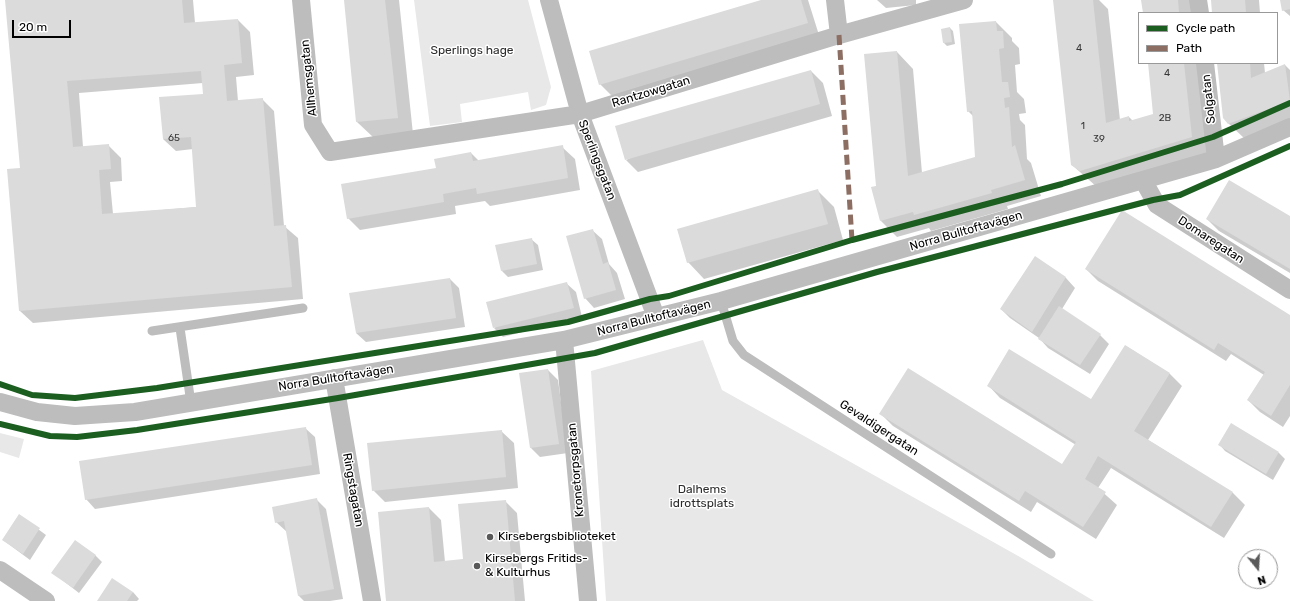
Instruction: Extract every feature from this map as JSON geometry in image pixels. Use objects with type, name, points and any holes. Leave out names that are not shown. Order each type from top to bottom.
[{"type":"street","name":"Allhemsgatan","points":[[301,0],[313,125],[330,152]]},
{"type":"street","name":"Sperlingsgatan","points":[[549,0],[580,114],[656,318]]},
{"type":"street","points":[[835,0],[839,35]]},
{"type":"street","name":"Rantzowgatan","points":[[330,152],[580,114],[839,35],[964,0]]},
{"type":"street","points":[[1198,0],[1200,12]]},
{"type":"street","name":"Solgatan","points":[[1205,64],[1216,159]]},
{"type":"street","name":"Norra Bulltoftavägen","points":[[0,402],[37,412],[76,416],[135,412],[191,403],[324,377],[430,364],[564,340],[721,301],[1216,159],[1290,127]]},
{"type":"street","name":"Domaregatan","points":[[1143,180],[1157,205],[1290,290]]},
{"type":"street","name":"Kronetorpsgatan","points":[[564,340],[588,601]]},
{"type":"street","name":"Ringstagatan","points":[[324,377],[372,601]]},
{"type":"street","points":[[0,570],[46,601]]},
{"type":"lane","name":"Gevaldigergatan","points":[[721,301],[733,341],[744,355],[1051,554]]},
{"type":"lane","points":[[152,331],[180,328],[303,308]]},
{"type":"lane","points":[[180,328],[191,403]]},
{"type":"green space","name":"Sperlings hage","points":[[414,0],[528,0],[551,87],[546,105],[531,110],[528,92],[460,104],[462,122],[430,126]]},
{"type":"green space","name":"Dalhems idrottsplats","points":[[703,340],[722,390],[1020,557],[1094,601],[606,601],[591,371]]},
{"type":"green space","points":[[0,433],[24,439],[19,458],[0,452]]},
{"type":"building","points":[[5,0],[182,0],[184,23],[238,19],[242,63],[224,65],[227,101],[263,98],[274,226],[286,225],[292,287],[19,311],[7,169],[20,168]],"holes":[[[201,71],[203,94],[159,97],[163,139],[191,137],[196,207],[102,214],[99,170],[111,169],[109,144],[73,147],[67,81]]]},
{"type":"building","points":[[344,0],[385,0],[398,118],[356,122]]},
{"type":"building","points":[[761,0],[801,0],[808,23],[599,85],[589,51]]},
{"type":"building","points":[[1053,0],[1093,0],[1106,123],[1129,116],[1129,121],[1153,114],[1148,64],[1184,64],[1192,137],[1080,171],[1071,165]]},
{"type":"building","points":[[1141,0],[1178,0],[1179,12],[1143,12]]},
{"type":"building","points":[[1211,0],[1245,0],[1246,12],[1212,12]]},
{"type":"building","points":[[1280,0],[1290,0],[1290,9],[1282,11]]},
{"type":"building","points":[[996,21],[997,31],[1003,31],[1004,48],[999,49],[1002,82],[1008,82],[1010,97],[1004,98],[1005,108],[1009,107],[1012,147],[1015,145],[1025,180],[991,190],[992,193],[914,215],[913,212],[880,221],[871,187],[876,186],[864,54],[897,51],[908,176],[975,157],[972,111],[967,112],[959,24]]},
{"type":"building","points":[[950,27],[952,42],[943,43],[941,29]]},
{"type":"building","points":[[1217,64],[1250,64],[1251,78],[1285,64],[1290,101],[1228,124],[1223,118]]},
{"type":"building","points":[[811,70],[820,104],[625,160],[615,126]]},
{"type":"building","points":[[563,145],[568,178],[477,194],[476,188],[443,194],[444,202],[347,219],[341,184],[436,168],[434,159],[471,152],[473,161]]},
{"type":"building","points":[[1229,180],[1290,216],[1290,269],[1206,219]]},
{"type":"building","points":[[818,189],[828,224],[687,263],[677,229]]},
{"type":"building","points":[[1122,210],[1290,315],[1290,385],[1271,416],[1247,400],[1265,372],[1218,343],[1214,350],[1085,269]]},
{"type":"building","points":[[593,229],[603,264],[608,262],[616,290],[584,299],[566,236]]},
{"type":"building","points":[[532,238],[537,264],[501,271],[495,245]]},
{"type":"building","points":[[1035,256],[1066,277],[1032,332],[1000,309]]},
{"type":"building","points":[[450,278],[456,318],[356,333],[349,293]]},
{"type":"building","points":[[567,282],[574,308],[493,328],[486,302]]},
{"type":"building","points":[[1059,306],[1101,334],[1080,365],[1038,339]]},
{"type":"building","points":[[1125,345],[1170,373],[1134,431],[1233,492],[1211,527],[1098,456],[1085,479],[1106,492],[1083,527],[1025,491],[1019,501],[879,414],[908,368],[1062,464],[1076,442],[987,386],[1009,349],[1091,399]]},
{"type":"building","points":[[548,369],[559,444],[530,448],[519,373]]},
{"type":"building","points":[[1231,423],[1279,452],[1266,474],[1218,445]]},
{"type":"building","points":[[306,427],[312,465],[85,500],[79,461]]},
{"type":"building","points":[[502,430],[506,477],[372,491],[367,443]]},
{"type":"building","points":[[317,498],[334,589],[298,596],[284,521],[275,523],[272,507]]},
{"type":"building","points":[[506,500],[515,601],[386,601],[378,512],[429,507],[434,562],[463,559],[458,504]]},
{"type":"building","points":[[19,514],[40,528],[23,554],[2,540]]},
{"type":"building","points":[[75,540],[96,555],[73,588],[51,573]]},
{"type":"building","points":[[112,578],[133,592],[127,601],[97,601]]},
{"type":"marked path","points":[[839,35],[852,240]]},
{"type":"cycle path","points":[[0,384],[32,395],[75,398],[157,388],[568,322],[650,299],[669,296],[852,240],[1062,184],[1213,137],[1290,103]]},
{"type":"cycle path","points":[[0,424],[50,436],[77,437],[137,430],[338,398],[595,353],[877,272],[1153,200],[1180,195],[1290,146]]},
{"type":"place","name":"Kirsebergsbiblioteket","points":[[490,537]]},
{"type":"place","name":"Kirsebergs Fritids- & Kulturhus","points":[[477,566]]}]
